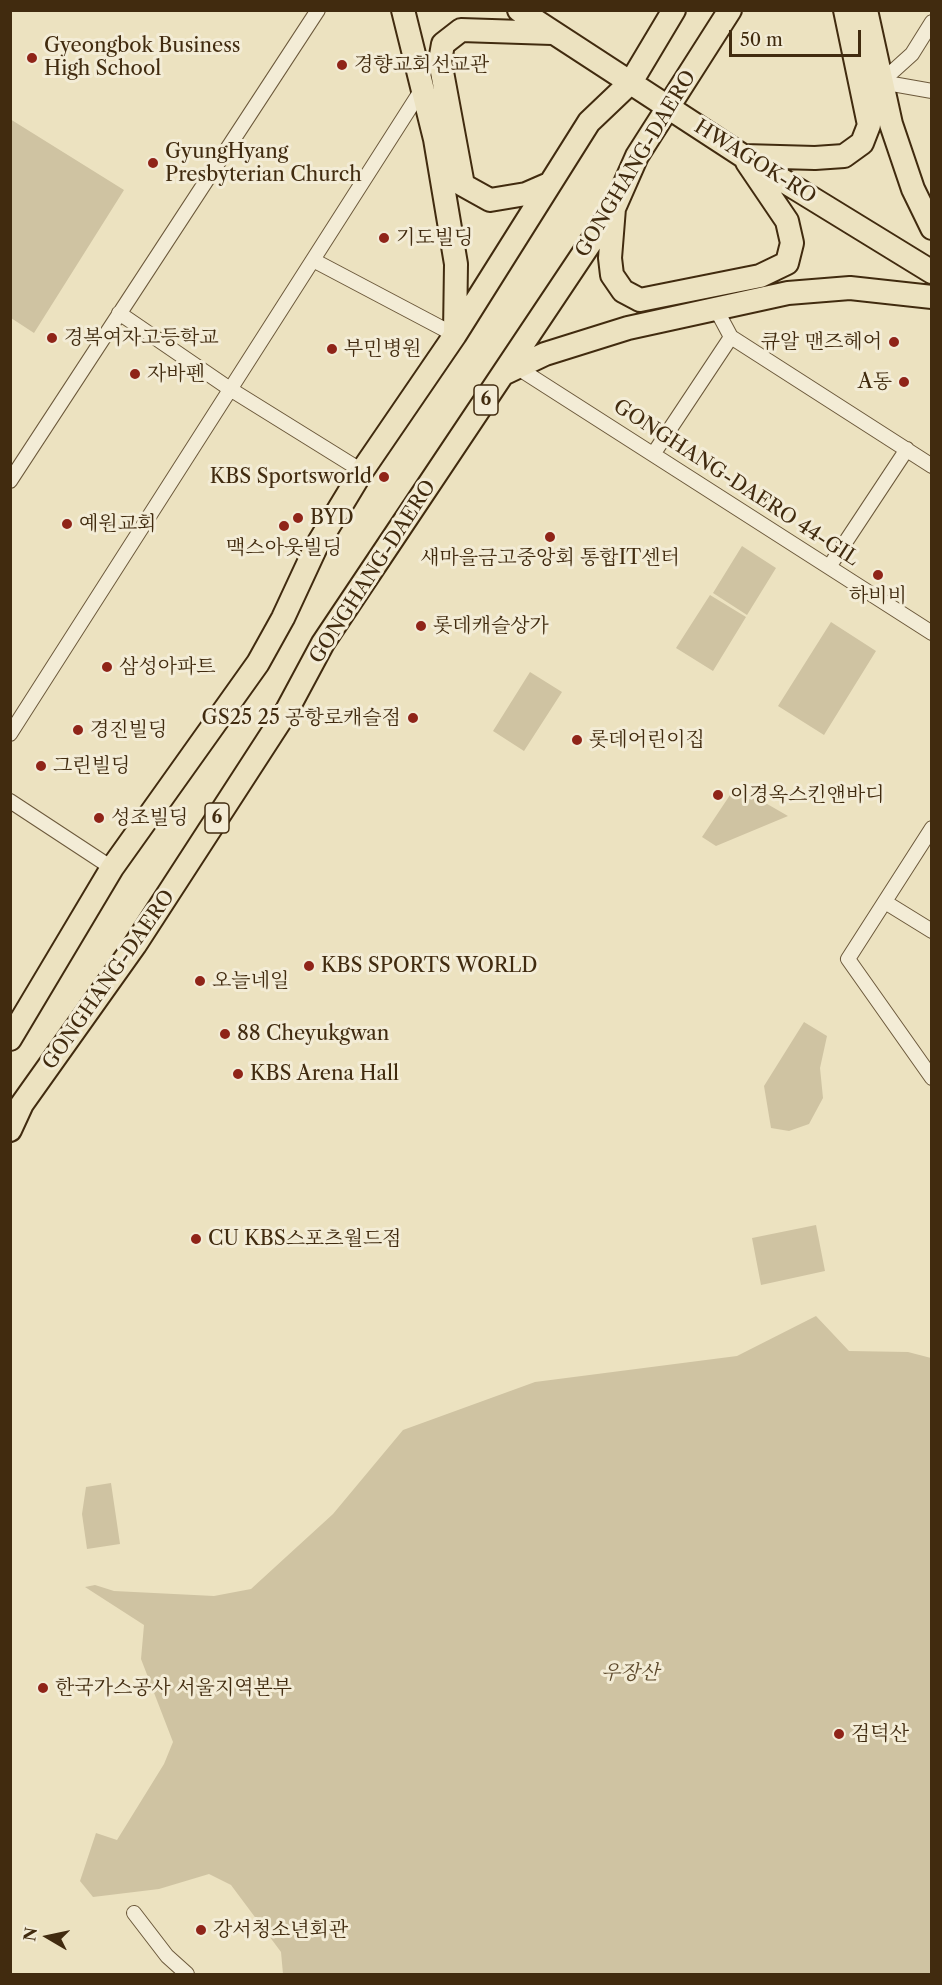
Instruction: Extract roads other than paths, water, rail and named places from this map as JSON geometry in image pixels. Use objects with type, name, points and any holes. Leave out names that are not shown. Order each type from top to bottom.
[{"type":"main road","points":[[403,10],[424,86],[456,264],[455,334]]},
{"type":"main road","name":"HWAGOK-RO","points":[[519,10],[743,156],[932,272]]},
{"type":"main road","points":[[544,10],[554,33],[461,30],[443,44],[440,62],[463,185],[490,200],[526,194],[549,184]]},
{"type":"main road","points":[[10,1040],[112,868],[258,663],[284,618],[316,548],[362,471],[455,334],[589,122],[631,82],[674,10]]},
{"type":"main road","points":[[743,156],[815,158],[844,156],[862,143],[869,125],[845,10]]},
{"type":"main road","points":[[866,10],[894,135],[914,189],[932,228]]},
{"type":"main road","name":"GONGHANG-DAERO","points":[[10,1130],[22,1104],[135,945],[295,698],[323,643],[510,371],[615,206],[637,156],[731,12]]},
{"type":"main road","points":[[615,206],[610,258],[612,275],[623,291],[640,300],[760,276],[787,263],[792,243],[787,221],[743,156]]},
{"type":"main road","points":[[510,371],[545,354],[628,328],[788,293],[850,288],[932,297]]},
{"type":"street","points":[[10,481],[318,10]]},
{"type":"street","points":[[881,82],[912,54],[932,22]]},
{"type":"street","points":[[881,82],[932,91]]},
{"type":"street","points":[[10,734],[424,86]]},
{"type":"street","points":[[313,260],[455,334]]},
{"type":"street","points":[[716,309],[731,337],[932,466]]},
{"type":"street","points":[[119,313],[230,389],[362,471]]},
{"type":"street","points":[[654,453],[731,337]]},
{"type":"street","name":"GONGHANG-DAERO 44-GIL","points":[[510,371],[654,453],[932,633]]},
{"type":"street","points":[[829,567],[907,449]]},
{"type":"street","points":[[10,801],[112,868]]},
{"type":"street","points":[[932,828],[848,959],[932,1078]]},
{"type":"street","points":[[885,902],[932,931]]},
{"type":"street","points":[[134,1913],[167,1956],[187,1974]]},
{"type":"place","name":"Gyeongbok Business High School","points":[[32,58]]},
{"type":"place","name":"경향교회선교관","points":[[342,65]]},
{"type":"place","name":"GyungHyang Presbyterian Church","points":[[153,163]]},
{"type":"place","name":"기도빌딩","points":[[384,238]]},
{"type":"place","name":"경복여자고등학교","points":[[52,338]]},
{"type":"place","name":"큐알 맨즈헤어","points":[[894,342]]},
{"type":"place","name":"부민병원","points":[[332,349]]},
{"type":"place","name":"자바펜","points":[[135,374]]},
{"type":"place","name":"A동","points":[[904,382]]},
{"type":"place","name":"KBS Sportsworld","points":[[384,477]]},
{"type":"place","name":"BYD","points":[[298,518]]},
{"type":"place","name":"예원교회","points":[[67,524]]},
{"type":"place","name":"맥스아웃빌딩","points":[[284,526]]},
{"type":"place","name":"새마을금고중앙회 통합IT센터","points":[[550,537]]},
{"type":"place","name":"하비비","points":[[878,575]]},
{"type":"place","name":"롯데캐슬상가","points":[[421,626]]},
{"type":"place","name":"삼성아파트","points":[[107,667]]},
{"type":"place","name":"GS25 25 공항로캐슬점","points":[[413,718]]},
{"type":"place","name":"경진빌딩","points":[[78,730]]},
{"type":"place","name":"롯데어린이집","points":[[577,740]]},
{"type":"place","name":"그린빌딩","points":[[41,766]]},
{"type":"place","name":"이경옥스킨앤바디","points":[[718,795]]},
{"type":"place","name":"성조빌딩","points":[[99,818]]},
{"type":"place","name":"KBS SPORTS WORLD","points":[[309,966]]},
{"type":"place","name":"오늘네일","points":[[200,981]]},
{"type":"place","name":"88 Cheyukgwan","points":[[225,1034]]},
{"type":"place","name":"KBS Arena Hall","points":[[238,1074]]},
{"type":"place","name":"CU KBS스포츠월드점","points":[[196,1239]]},
{"type":"place","name":"한국가스공사 서울지역본부","points":[[43,1688]]},
{"type":"place","name":"검덕산","points":[[839,1734]]},
{"type":"place","name":"강서청소년회관","points":[[201,1930]]},
{"type":"park label","name":"우장산","points":[[630,1673]]}]
